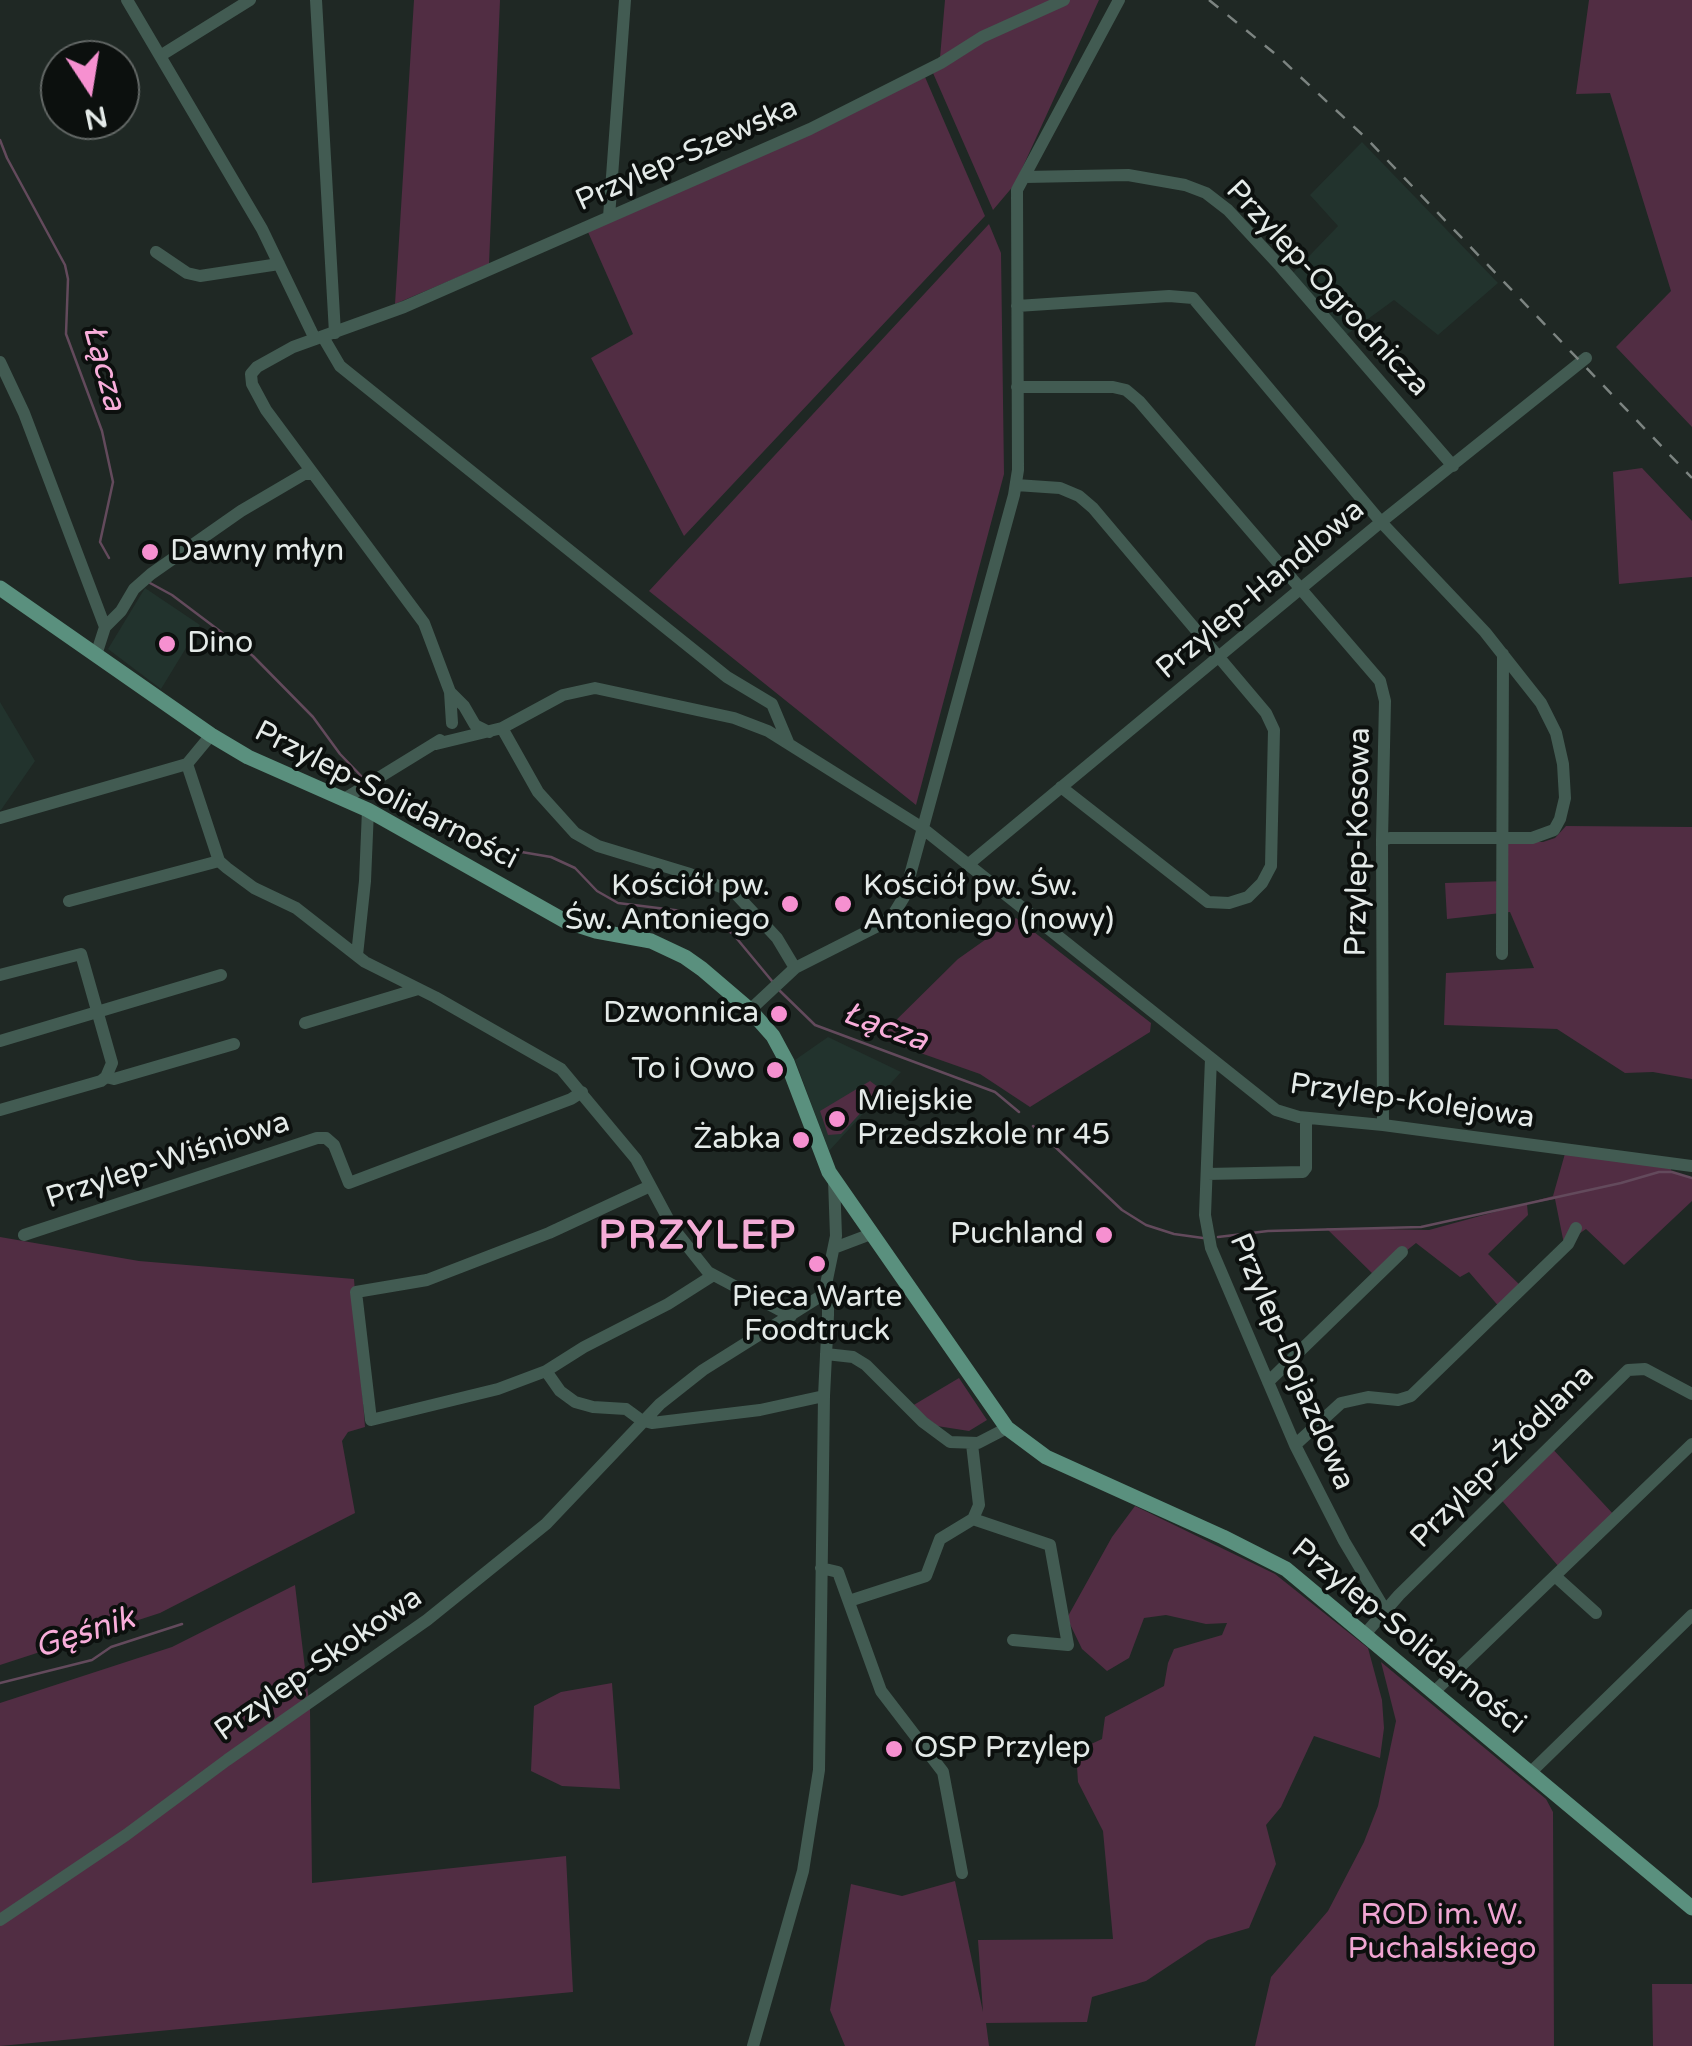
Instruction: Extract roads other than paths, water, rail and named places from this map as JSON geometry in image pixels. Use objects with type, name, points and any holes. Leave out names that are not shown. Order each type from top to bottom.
[{"type":"main road","name":"Przylep-Solidarności","points":[[0,588],[211,735],[265,766],[368,810],[565,920],[596,931],[651,941],[685,956],[750,1010],[781,1048],[834,1180],[1007,1428],[1046,1457],[1267,1558],[1305,1582],[1692,1908]]},
{"type":"street","points":[[127,0],[340,366],[727,677],[772,704],[788,742]]},
{"type":"street","points":[[160,56],[250,0]]},
{"type":"street","points":[[316,0],[324,337]]},
{"type":"street","points":[[609,217],[625,0]]},
{"type":"street","name":"Przylep-Szewska","points":[[311,474],[252,384],[251,374],[268,358],[404,307],[810,128],[941,63],[982,37],[1064,0]]},
{"type":"street","points":[[750,1010],[795,968],[858,938],[893,915],[908,883],[1016,485],[1017,190],[1119,0]]},
{"type":"street","name":"Przylep-Ogrodnicza","points":[[1025,177],[1128,175],[1185,185],[1206,194],[1228,210],[1280,266],[1452,466]]},
{"type":"street","points":[[156,252],[187,273],[200,276],[279,264]]},
{"type":"street","points":[[1017,306],[1170,296],[1193,298],[1381,522],[1503,654],[1541,703],[1556,733],[1565,798],[1554,830],[1532,838],[1382,840]]},
{"type":"street","name":"Przylep-Handlowa","points":[[970,863],[1381,522],[1586,358]]},
{"type":"street","points":[[0,362],[24,413],[106,627]]},
{"type":"street","name":"Przylep-Kosowa","points":[[1017,387],[1126,390],[1380,682],[1386,701],[1382,840],[1384,1125]]},
{"type":"street","points":[[96,655],[106,627],[134,589],[151,574],[241,511],[304,474],[311,474],[424,624],[463,728]]},
{"type":"street","points":[[1016,485],[1060,488],[1092,508],[1266,713],[1274,730],[1271,866],[1248,897],[1229,903],[1208,902],[1061,787]]},
{"type":"street","points":[[1502,954],[1503,654]]},
{"type":"street","points":[[344,799],[463,728],[496,730],[583,689],[619,691],[734,718],[788,742],[921,827]]},
{"type":"street","points":[[496,730],[538,792],[575,834],[598,846],[690,874],[735,893],[777,938],[795,968]]},
{"type":"street","points":[[0,818],[187,764],[211,735]]},
{"type":"street","points":[[187,764],[219,860],[238,878],[296,908],[357,955],[553,1064],[582,1092],[636,1160],[673,1228],[712,1276],[797,1313],[828,1315]]},
{"type":"street","points":[[357,955],[366,880],[368,810]]},
{"type":"street","name":"Przylep-Kolejowa","points":[[921,827],[1276,1110],[1306,1118],[1692,1166]]},
{"type":"street","points":[[69,900],[219,860]]},
{"type":"street","points":[[0,975],[80,954],[111,1058],[106,1077]]},
{"type":"street","points":[[0,1041],[221,975]]},
{"type":"street","points":[[305,1024],[418,989]]},
{"type":"street","points":[[0,1110],[234,1044]]},
{"type":"street","name":"Przylep-Dojazdowa","points":[[1210,1058],[1206,1215],[1211,1248],[1296,1445],[1344,1541],[1385,1610]]},
{"type":"street","name":"Przylep-Wiśniowa","points":[[24,1235],[316,1138],[326,1138],[334,1144],[349,1183],[582,1092]]},
{"type":"street","points":[[1207,1174],[1303,1172],[1306,1118]]},
{"type":"street","points":[[753,2046],[802,1871],[818,1770],[828,1315],[828,1298],[824,1294],[834,1248],[834,1180]]},
{"type":"street","points":[[648,1187],[550,1232],[427,1280],[356,1292],[371,1420],[498,1390],[546,1371],[712,1276]]},
{"type":"street","points":[[1296,1445],[1341,1403],[1368,1397],[1398,1400],[1410,1396],[1568,1244],[1576,1228]]},
{"type":"street","points":[[834,1248],[871,1234]]},
{"type":"street","points":[[1268,1382],[1402,1252]]},
{"type":"street","name":"Przylep-Skokowa","points":[[0,1920],[126,1836],[227,1760],[428,1620],[546,1524],[641,1420],[682,1386],[824,1294]]},
{"type":"street","points":[[826,1354],[846,1355],[860,1362],[943,1438],[956,1444],[972,1444],[1007,1428]]},
{"type":"street","name":"Przylep-Źródlana","points":[[1366,1633],[1628,1370],[1645,1370],[1692,1394]]},
{"type":"street","points":[[546,1371],[560,1391],[575,1402],[595,1408],[626,1409],[652,1423],[760,1410],[824,1396]]},
{"type":"street","points":[[682,1386],[684,1408],[694,1418]]},
{"type":"street","points":[[849,1600],[926,1576],[940,1540],[973,1519],[979,1505],[972,1444]]},
{"type":"street","points":[[1435,1692],[1692,1444]]},
{"type":"street","points":[[973,1519],[1050,1545],[1068,1645],[1013,1640]]},
{"type":"street","points":[[821,1568],[838,1572],[881,1691],[944,1772],[962,1873]]},
{"type":"street","points":[[1555,1576],[1596,1613]]},
{"type":"street","points":[[1531,1772],[1692,1615]]},
{"type":"waterway","name":"Łącza","points":[[0,140],[65,265],[66,334],[102,431],[113,482],[100,542],[109,558]]},
{"type":"waterway","name":"Łącza","points":[[150,583],[253,656],[313,717],[364,779]]},
{"type":"waterway","name":"Łącza","points":[[382,791],[458,834],[492,847],[551,857],[575,868],[597,891],[618,903],[709,918],[733,934],[772,981]]},
{"type":"waterway","name":"Łącza","points":[[780,991],[815,1025],[995,1092],[1019,1112]]},
{"type":"waterway","name":"Łącza","points":[[1033,1126],[1122,1210],[1146,1225],[1203,1238]]},
{"type":"waterway","name":"Łącza","points":[[1218,1237],[1268,1231],[1421,1227],[1659,1172],[1692,1178]]},
{"type":"waterway","name":"Gęśnik","points":[[0,1683],[92,1660],[111,1647],[182,1624]]},
{"type":"railway","points":[[1209,0],[1279,57],[1367,139],[1692,478]]},
{"type":"place","name":"Dawny młyn","points":[[150,552]]},
{"type":"place","name":"Dino","points":[[167,644]]},
{"type":"place","name":"Kościół pw. Św. Antoniego","points":[[790,904]]},
{"type":"place","name":"Kościół pw. Św. Antoniego (nowy)","points":[[843,904]]},
{"type":"place","name":"Dzwonnica","points":[[779,1014]]},
{"type":"place","name":"To i Owo","points":[[775,1070]]},
{"type":"place","name":"Miejskie Przedszkole nr 45","points":[[837,1119]]},
{"type":"place","name":"Żabka","points":[[801,1140]]},
{"type":"place","name":"Puchland","points":[[1104,1235]]},
{"type":"place","name":"Pieca Warte Foodtruck","points":[[817,1264]]},
{"type":"place","name":"OSP Przylep","points":[[894,1749]]},
{"type":"district","name":"PRZYLEP","points":[[698,1237]]},
{"type":"park label","name":"ROD im. W. Puchalskiego","points":[[1442,1933]]}]
